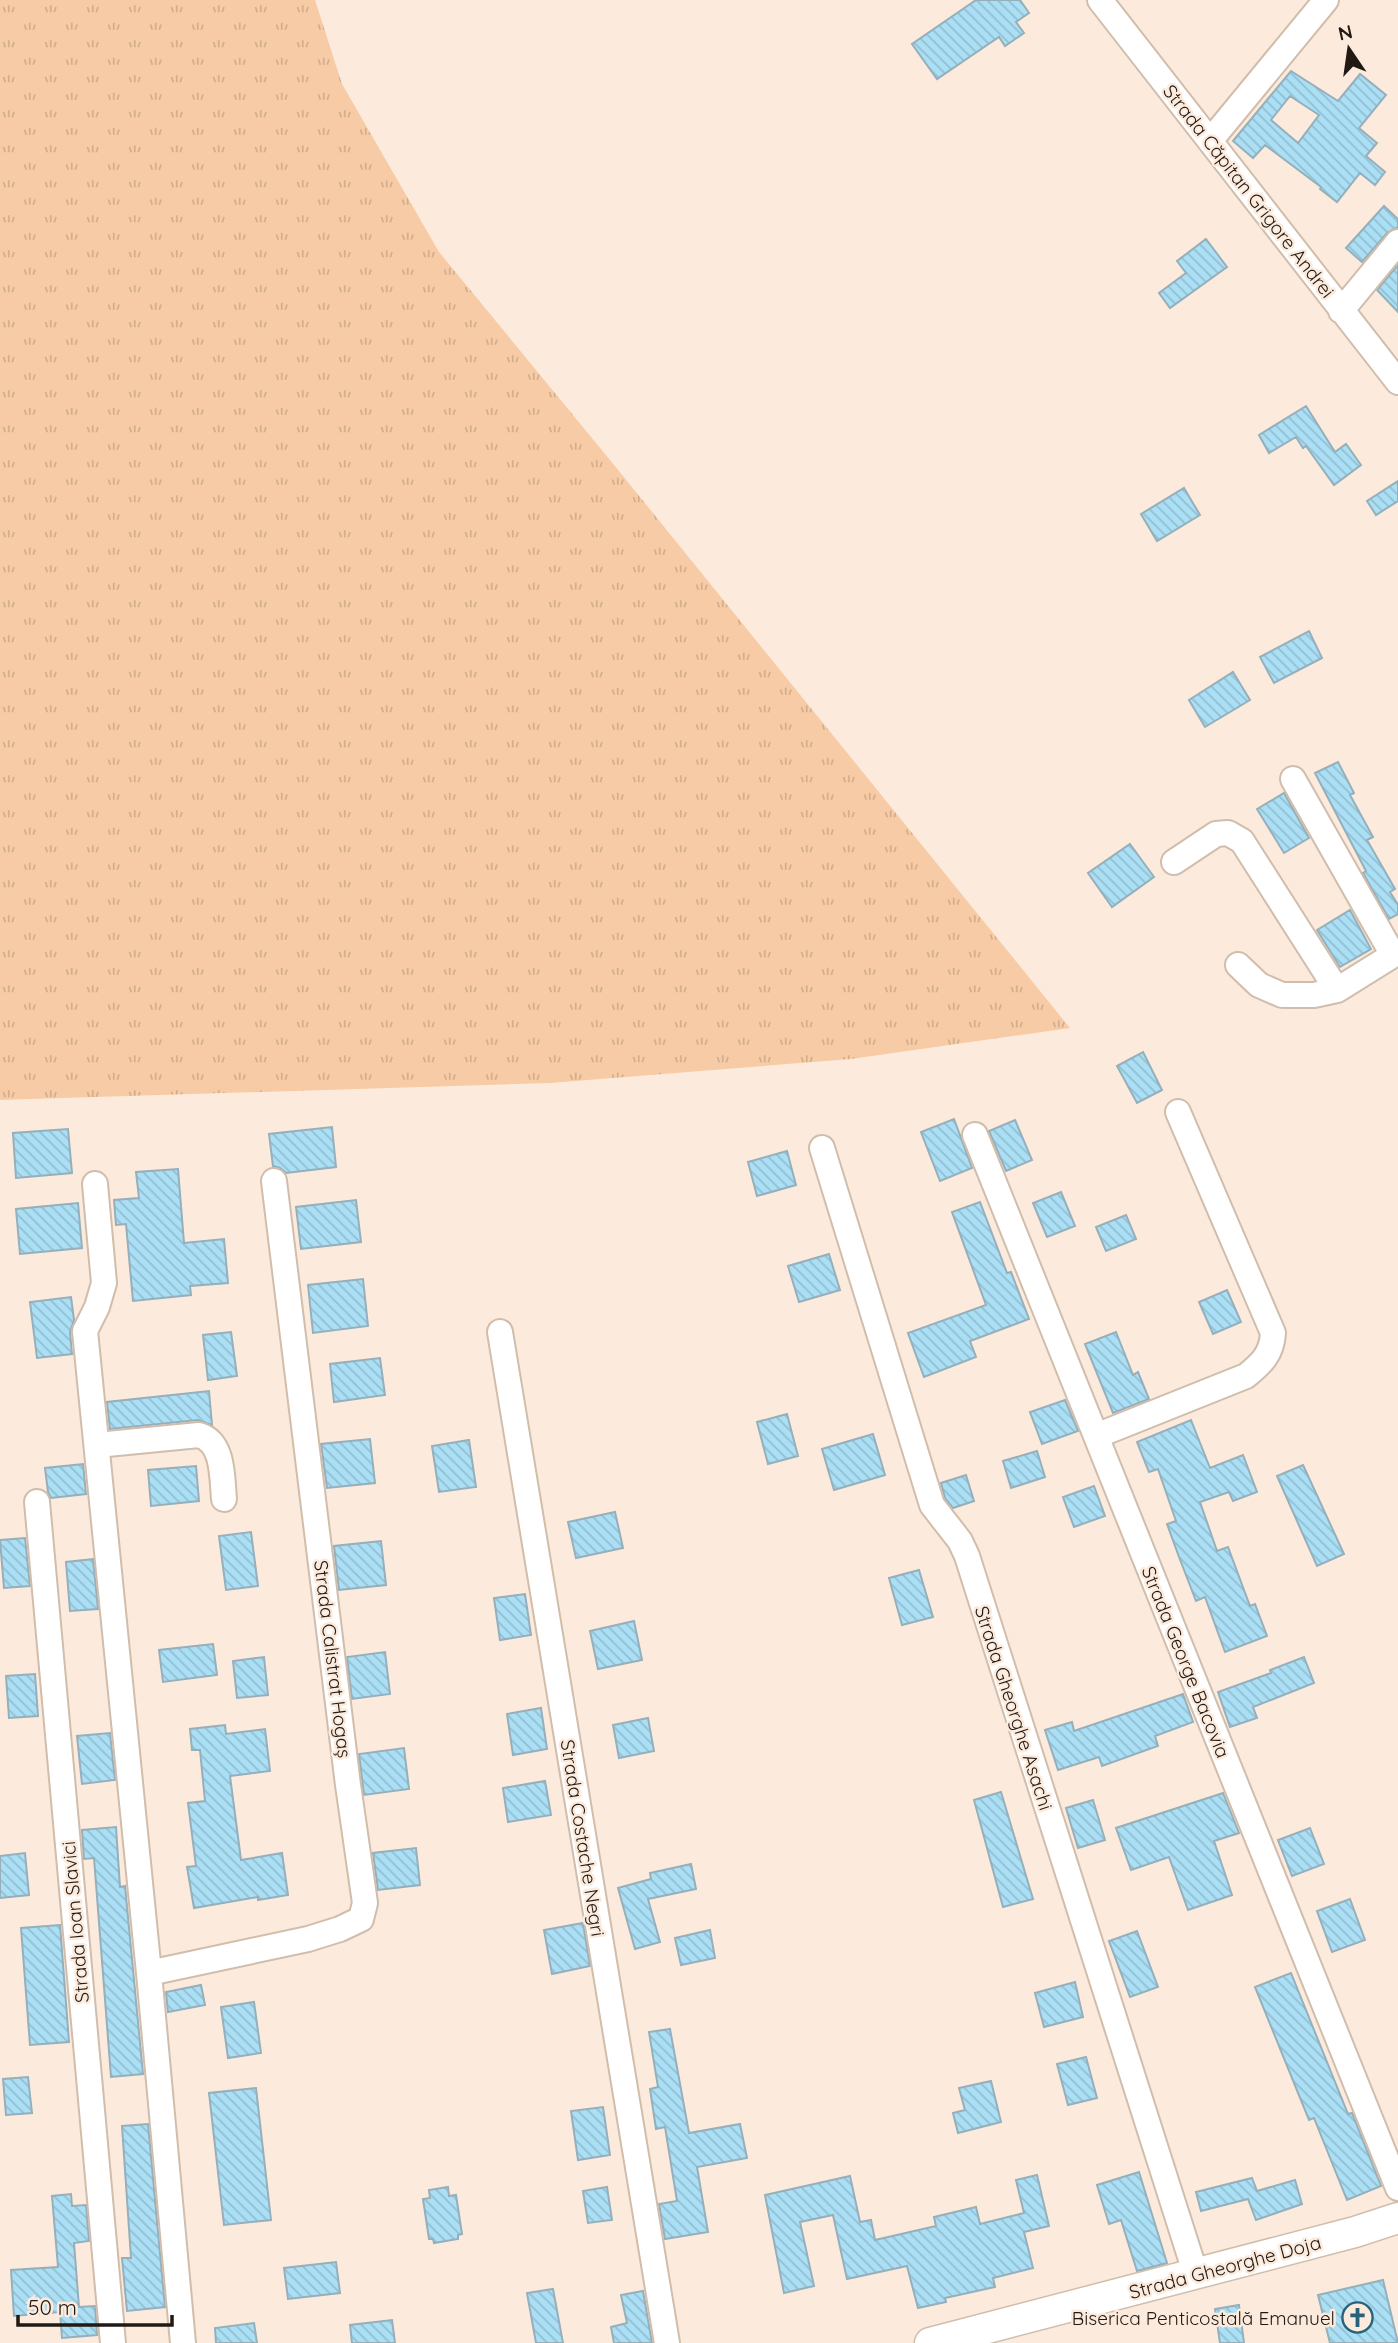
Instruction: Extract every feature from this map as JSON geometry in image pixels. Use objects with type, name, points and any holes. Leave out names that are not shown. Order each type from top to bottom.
[{"type":"street","name":"Strada Căpitan Grigore Andrei","points":[[1100,0],[1398,382]]},
{"type":"street","points":[[1210,141],[1326,0]]},
{"type":"street","points":[[1341,311],[1398,242]]},
{"type":"street","points":[[1237,965],[1259,985],[1282,995],[1314,995],[1337,990],[1395,954],[1293,779]]},
{"type":"street","points":[[1174,862],[1216,834],[1228,833],[1242,841],[1337,990]]},
{"type":"street","points":[[1096,1436],[1246,1376],[1262,1363],[1272,1347],[1273,1333],[1178,1112]]},
{"type":"street","name":"Strada George Bacovia","points":[[975,1135],[1398,2188]]},
{"type":"street","name":"Strada Gheorghe Asachi","points":[[822,1148],[932,1505],[960,1541],[967,1556],[1196,2275]]},
{"type":"street","name":"Strada Calistrat Hogaș","points":[[149,1973],[308,1939],[340,1929],[361,1919],[365,1903],[274,1181]]},
{"type":"street","points":[[95,1184],[104,1283],[97,1307],[85,1331],[183,2343]]},
{"type":"street","name":"Strada Costache Negri","points":[[500,1332],[667,2343]]},
{"type":"street","points":[[97,1445],[199,1435],[206,1437],[212,1442],[219,1457],[224,1499]]},
{"type":"street","name":"Strada Ioan Slavici","points":[[37,1502],[113,2343]]},
{"type":"street","name":"Strada Gheorghe Doja","points":[[930,2343],[1196,2275],[1398,2218]]},
{"type":"green space","points":[[0,0],[315,0],[342,84],[439,252],[1070,1028],[851,1059],[550,1083],[0,1100]]},
{"type":"building","points":[[976,0],[1020,0],[1029,13],[1016,22],[1024,33],[1005,46],[999,37],[937,79],[912,44]]},
{"type":"building","points":[[1291,71],[1338,101],[1360,74],[1386,95],[1359,128],[1377,143],[1366,156],[1385,172],[1375,185],[1360,173],[1337,202],[1265,145],[1253,158],[1233,141]],"holes":[[[1290,96],[1319,115],[1298,143],[1271,120]]]},
{"type":"building","points":[[1384,206],[1398,219],[1398,227],[1387,233],[1362,262],[1346,248]]},
{"type":"building","points":[[1206,239],[1227,267],[1170,308],[1159,293],[1186,273],[1177,261]]},
{"type":"building","points":[[1398,265],[1398,312],[1377,290]]},
{"type":"building","points":[[1306,406],[1335,452],[1346,444],[1361,465],[1334,485],[1306,446],[1303,448],[1296,437],[1269,453],[1259,435]]},
{"type":"building","points":[[1398,481],[1398,501],[1376,515],[1367,501]]},
{"type":"building","points":[[1184,488],[1200,515],[1157,541],[1141,514]]},
{"type":"building","points":[[1309,631],[1322,658],[1274,683],[1260,657]]},
{"type":"building","points":[[1233,672],[1250,700],[1205,727],[1189,700]]},
{"type":"building","points":[[1338,762],[1354,793],[1350,795],[1373,837],[1367,840],[1395,889],[1390,892],[1398,905],[1398,914],[1389,919],[1363,873],[1366,871],[1315,773]]},
{"type":"building","points":[[1284,793],[1309,838],[1284,853],[1257,809]]},
{"type":"building","points":[[1130,844],[1154,877],[1112,907],[1088,873]]},
{"type":"building","points":[[1350,910],[1371,949],[1340,967],[1317,930]]},
{"type":"building","points":[[1143,1052],[1162,1090],[1137,1103],[1117,1066]]},
{"type":"building","points":[[954,1119],[972,1168],[940,1181],[921,1132]]},
{"type":"building","points":[[1015,1120],[1032,1160],[1006,1171],[989,1131]]},
{"type":"building","points":[[332,1127],[336,1167],[286,1173],[273,1166],[269,1134]]},
{"type":"building","points":[[68,1129],[72,1173],[16,1178],[13,1133]]},
{"type":"building","points":[[787,1151],[796,1185],[757,1196],[748,1162]]},
{"type":"building","points":[[178,1169],[184,1243],[224,1239],[228,1283],[190,1286],[191,1295],[133,1301],[126,1224],[116,1225],[114,1200],[139,1198],[136,1172]]},
{"type":"building","points":[[1061,1192],[1075,1226],[1047,1237],[1033,1203]]},
{"type":"building","points":[[356,1200],[361,1242],[301,1249],[296,1207]]},
{"type":"building","points":[[980,1202],[1007,1273],[1011,1272],[1029,1319],[970,1341],[976,1357],[924,1377],[908,1333],[986,1305],[952,1212]]},
{"type":"building","points":[[78,1203],[82,1248],[20,1254],[16,1209]]},
{"type":"building","points":[[1126,1215],[1136,1239],[1106,1251],[1096,1227]]},
{"type":"building","points":[[829,1254],[840,1290],[799,1302],[788,1266]]},
{"type":"building","points":[[363,1279],[368,1326],[313,1333],[308,1285]]},
{"type":"building","points":[[1227,1290],[1241,1322],[1213,1334],[1199,1302]]},
{"type":"building","points":[[71,1297],[74,1320],[70,1332],[72,1354],[37,1358],[30,1302]]},
{"type":"building","points":[[231,1332],[237,1376],[208,1380],[203,1335]]},
{"type":"building","points":[[1116,1332],[1133,1375],[1138,1372],[1149,1399],[1113,1413],[1085,1344]]},
{"type":"building","points":[[380,1358],[385,1395],[334,1402],[330,1364]]},
{"type":"building","points":[[209,1391],[212,1425],[198,1420],[110,1429],[107,1402]]},
{"type":"building","points":[[1065,1400],[1078,1431],[1042,1444],[1030,1412]]},
{"type":"building","points":[[787,1414],[798,1456],[768,1464],[757,1422]]},
{"type":"building","points":[[1191,1420],[1210,1468],[1243,1455],[1257,1492],[1233,1501],[1229,1492],[1200,1502],[1217,1551],[1228,1547],[1250,1606],[1255,1604],[1267,1636],[1225,1652],[1205,1597],[1196,1601],[1179,1557],[1167,1524],[1176,1521],[1158,1469],[1149,1472],[1137,1442]]},
{"type":"building","points":[[873,1434],[885,1475],[834,1490],[822,1449]]},
{"type":"building","points":[[370,1439],[375,1483],[327,1488],[321,1444]]},
{"type":"building","points":[[469,1440],[476,1487],[439,1492],[432,1446]]},
{"type":"building","points":[[1037,1451],[1045,1477],[1011,1488],[1003,1461]]},
{"type":"building","points":[[83,1464],[86,1494],[51,1498],[45,1468]]},
{"type":"building","points":[[1303,1465],[1344,1554],[1317,1566],[1277,1476]]},
{"type":"building","points":[[196,1466],[199,1501],[151,1506],[148,1470]]},
{"type":"building","points":[[966,1475],[974,1501],[953,1508],[945,1498],[941,1483]]},
{"type":"building","points":[[1094,1486],[1105,1516],[1074,1527],[1063,1497]]},
{"type":"building","points":[[615,1512],[623,1548],[576,1558],[568,1522]]},
{"type":"building","points":[[251,1532],[258,1586],[226,1590],[219,1536]]},
{"type":"building","points":[[25,1538],[30,1586],[4,1588],[0,1540]]},
{"type":"building","points":[[381,1541],[386,1585],[339,1590],[334,1546]]},
{"type":"building","points":[[93,1559],[98,1609],[70,1611],[66,1562]]},
{"type":"building","points":[[919,1570],[933,1617],[902,1625],[889,1578]]},
{"type":"building","points":[[525,1594],[531,1635],[500,1640],[494,1598]]},
{"type":"building","points":[[634,1621],[642,1660],[598,1669],[590,1631]]},
{"type":"building","points":[[213,1644],[217,1675],[163,1682],[159,1650]]},
{"type":"building","points":[[385,1652],[390,1694],[352,1699],[347,1657]]},
{"type":"building","points":[[264,1657],[268,1695],[237,1698],[233,1661]]},
{"type":"building","points":[[1304,1657],[1314,1683],[1253,1707],[1257,1718],[1230,1727],[1218,1692],[1271,1673],[1270,1670]]},
{"type":"building","points":[[35,1674],[38,1716],[9,1718],[6,1676]]},
{"type":"building","points":[[1183,1694],[1193,1722],[1155,1736],[1158,1746],[1102,1766],[1099,1757],[1058,1770],[1045,1730],[1072,1722],[1074,1731]]},
{"type":"building","points":[[541,1708],[547,1749],[513,1755],[507,1714]]},
{"type":"building","points":[[648,1718],[654,1751],[619,1758],[613,1725]]},
{"type":"building","points":[[225,1725],[226,1734],[265,1729],[270,1771],[230,1776],[241,1860],[282,1853],[288,1895],[258,1900],[258,1897],[194,1908],[187,1867],[196,1866],[188,1803],[205,1801],[200,1750],[192,1750],[190,1729]]},
{"type":"building","points":[[110,1733],[115,1780],[82,1784],[77,1736]]},
{"type":"building","points":[[404,1748],[409,1789],[364,1795],[359,1754]]},
{"type":"building","points":[[545,1781],[551,1815],[508,1822],[503,1788]]},
{"type":"building","points":[[1001,1792],[1033,1899],[1003,1907],[974,1800]]},
{"type":"building","points":[[1223,1793],[1239,1833],[1214,1841],[1232,1895],[1188,1910],[1169,1857],[1131,1870],[1116,1828]]},
{"type":"building","points":[[1093,1800],[1105,1840],[1078,1848],[1066,1808]]},
{"type":"building","points":[[116,1827],[120,1887],[125,1886],[143,2074],[111,2077],[94,1858],[84,1859],[82,1830]]},
{"type":"building","points":[[1310,1828],[1324,1864],[1292,1876],[1278,1840]]},
{"type":"building","points":[[416,1848],[420,1885],[378,1890],[373,1853]]},
{"type":"building","points":[[25,1853],[29,1895],[0,1898],[0,1856]]},
{"type":"building","points":[[691,1864],[696,1889],[648,1899],[660,1942],[635,1949],[618,1888],[651,1879],[650,1873]]},
{"type":"building","points":[[1350,1899],[1365,1940],[1332,1952],[1317,1911]]},
{"type":"building","points":[[583,1923],[590,1966],[552,1974],[544,1930]]},
{"type":"building","points":[[60,1925],[69,2042],[30,2045],[21,1928]]},
{"type":"building","points":[[710,1930],[715,1958],[681,1965],[675,1938]]},
{"type":"building","points":[[1137,1931],[1158,1987],[1130,1997],[1109,1941]]},
{"type":"building","points":[[1291,1973],[1348,2114],[1352,2113],[1381,2186],[1347,2200],[1314,2118],[1309,2120],[1255,1987]]},
{"type":"building","points":[[1075,1982],[1083,2017],[1044,2027],[1035,1993]]},
{"type":"building","points":[[201,1985],[205,2005],[168,2012],[166,1992]]},
{"type":"building","points":[[254,2002],[261,2053],[228,2058],[221,2007]]},
{"type":"building","points":[[670,2029],[689,2133],[740,2124],[747,2158],[697,2167],[708,2232],[665,2239],[659,2204],[677,2201],[665,2127],[656,2129],[650,2089],[658,2087],[649,2032]]},
{"type":"building","points":[[1086,2057],[1097,2098],[1068,2105],[1057,2064]]},
{"type":"building","points":[[28,2077],[32,2113],[6,2115],[3,2079]]},
{"type":"building","points":[[991,2081],[1001,2122],[958,2133],[953,2113],[965,2110],[959,2088]]},
{"type":"building","points":[[256,2088],[271,2220],[224,2225],[209,2093]]},
{"type":"building","points":[[603,2107],[610,2155],[578,2160],[571,2111]]},
{"type":"building","points":[[148,2124],[165,2307],[127,2311],[122,2258],[131,2258],[122,2126]]},
{"type":"building","points":[[1139,2172],[1167,2263],[1137,2271],[1121,2220],[1109,2224],[1097,2185]]},
{"type":"building","points":[[1037,2175],[1049,2226],[1024,2232],[1033,2268],[993,2278],[995,2287],[945,2298],[946,2302],[918,2308],[907,2266],[847,2279],[833,2215],[800,2222],[814,2286],[784,2293],[765,2195],[850,2176],[860,2222],[871,2220],[875,2240],[936,2226],[934,2217],[976,2207],[980,2224],[1024,2213],[1016,2180]]},
{"type":"building","points":[[1252,2178],[1257,2191],[1295,2180],[1302,2204],[1256,2220],[1248,2199],[1201,2211],[1196,2192]]},
{"type":"building","points":[[448,2187],[449,2196],[456,2195],[462,2234],[458,2235],[458,2239],[434,2243],[433,2239],[429,2239],[423,2199],[430,2198],[429,2190]]},
{"type":"building","points":[[607,2187],[612,2220],[588,2223],[583,2191]]},
{"type":"building","points":[[71,2194],[72,2206],[86,2205],[89,2241],[74,2243],[79,2307],[95,2306],[97,2335],[62,2338],[60,2312],[14,2316],[11,2270],[58,2267],[52,2196]]},
{"type":"building","points":[[336,2262],[340,2293],[288,2299],[284,2268]]},
{"type":"building","name":"Biserica Penticostală Emanuel","points":[[1383,2280],[1398,2343],[1330,2343],[1318,2295]]},
{"type":"building","points":[[553,2289],[563,2343],[536,2343],[527,2293]]},
{"type":"building","points":[[643,2291],[652,2343],[614,2343],[611,2327],[627,2323],[621,2295]]},
{"type":"building","points":[[1239,2305],[1244,2343],[1220,2343],[1215,2309]]},
{"type":"building","points":[[392,2320],[395,2343],[352,2343],[350,2325]]},
{"type":"building","points":[[254,2323],[257,2343],[216,2343],[215,2328]]},
{"type":"place","name":"Biserica Penticostală Emanuel","points":[[1358,2318]]}]
